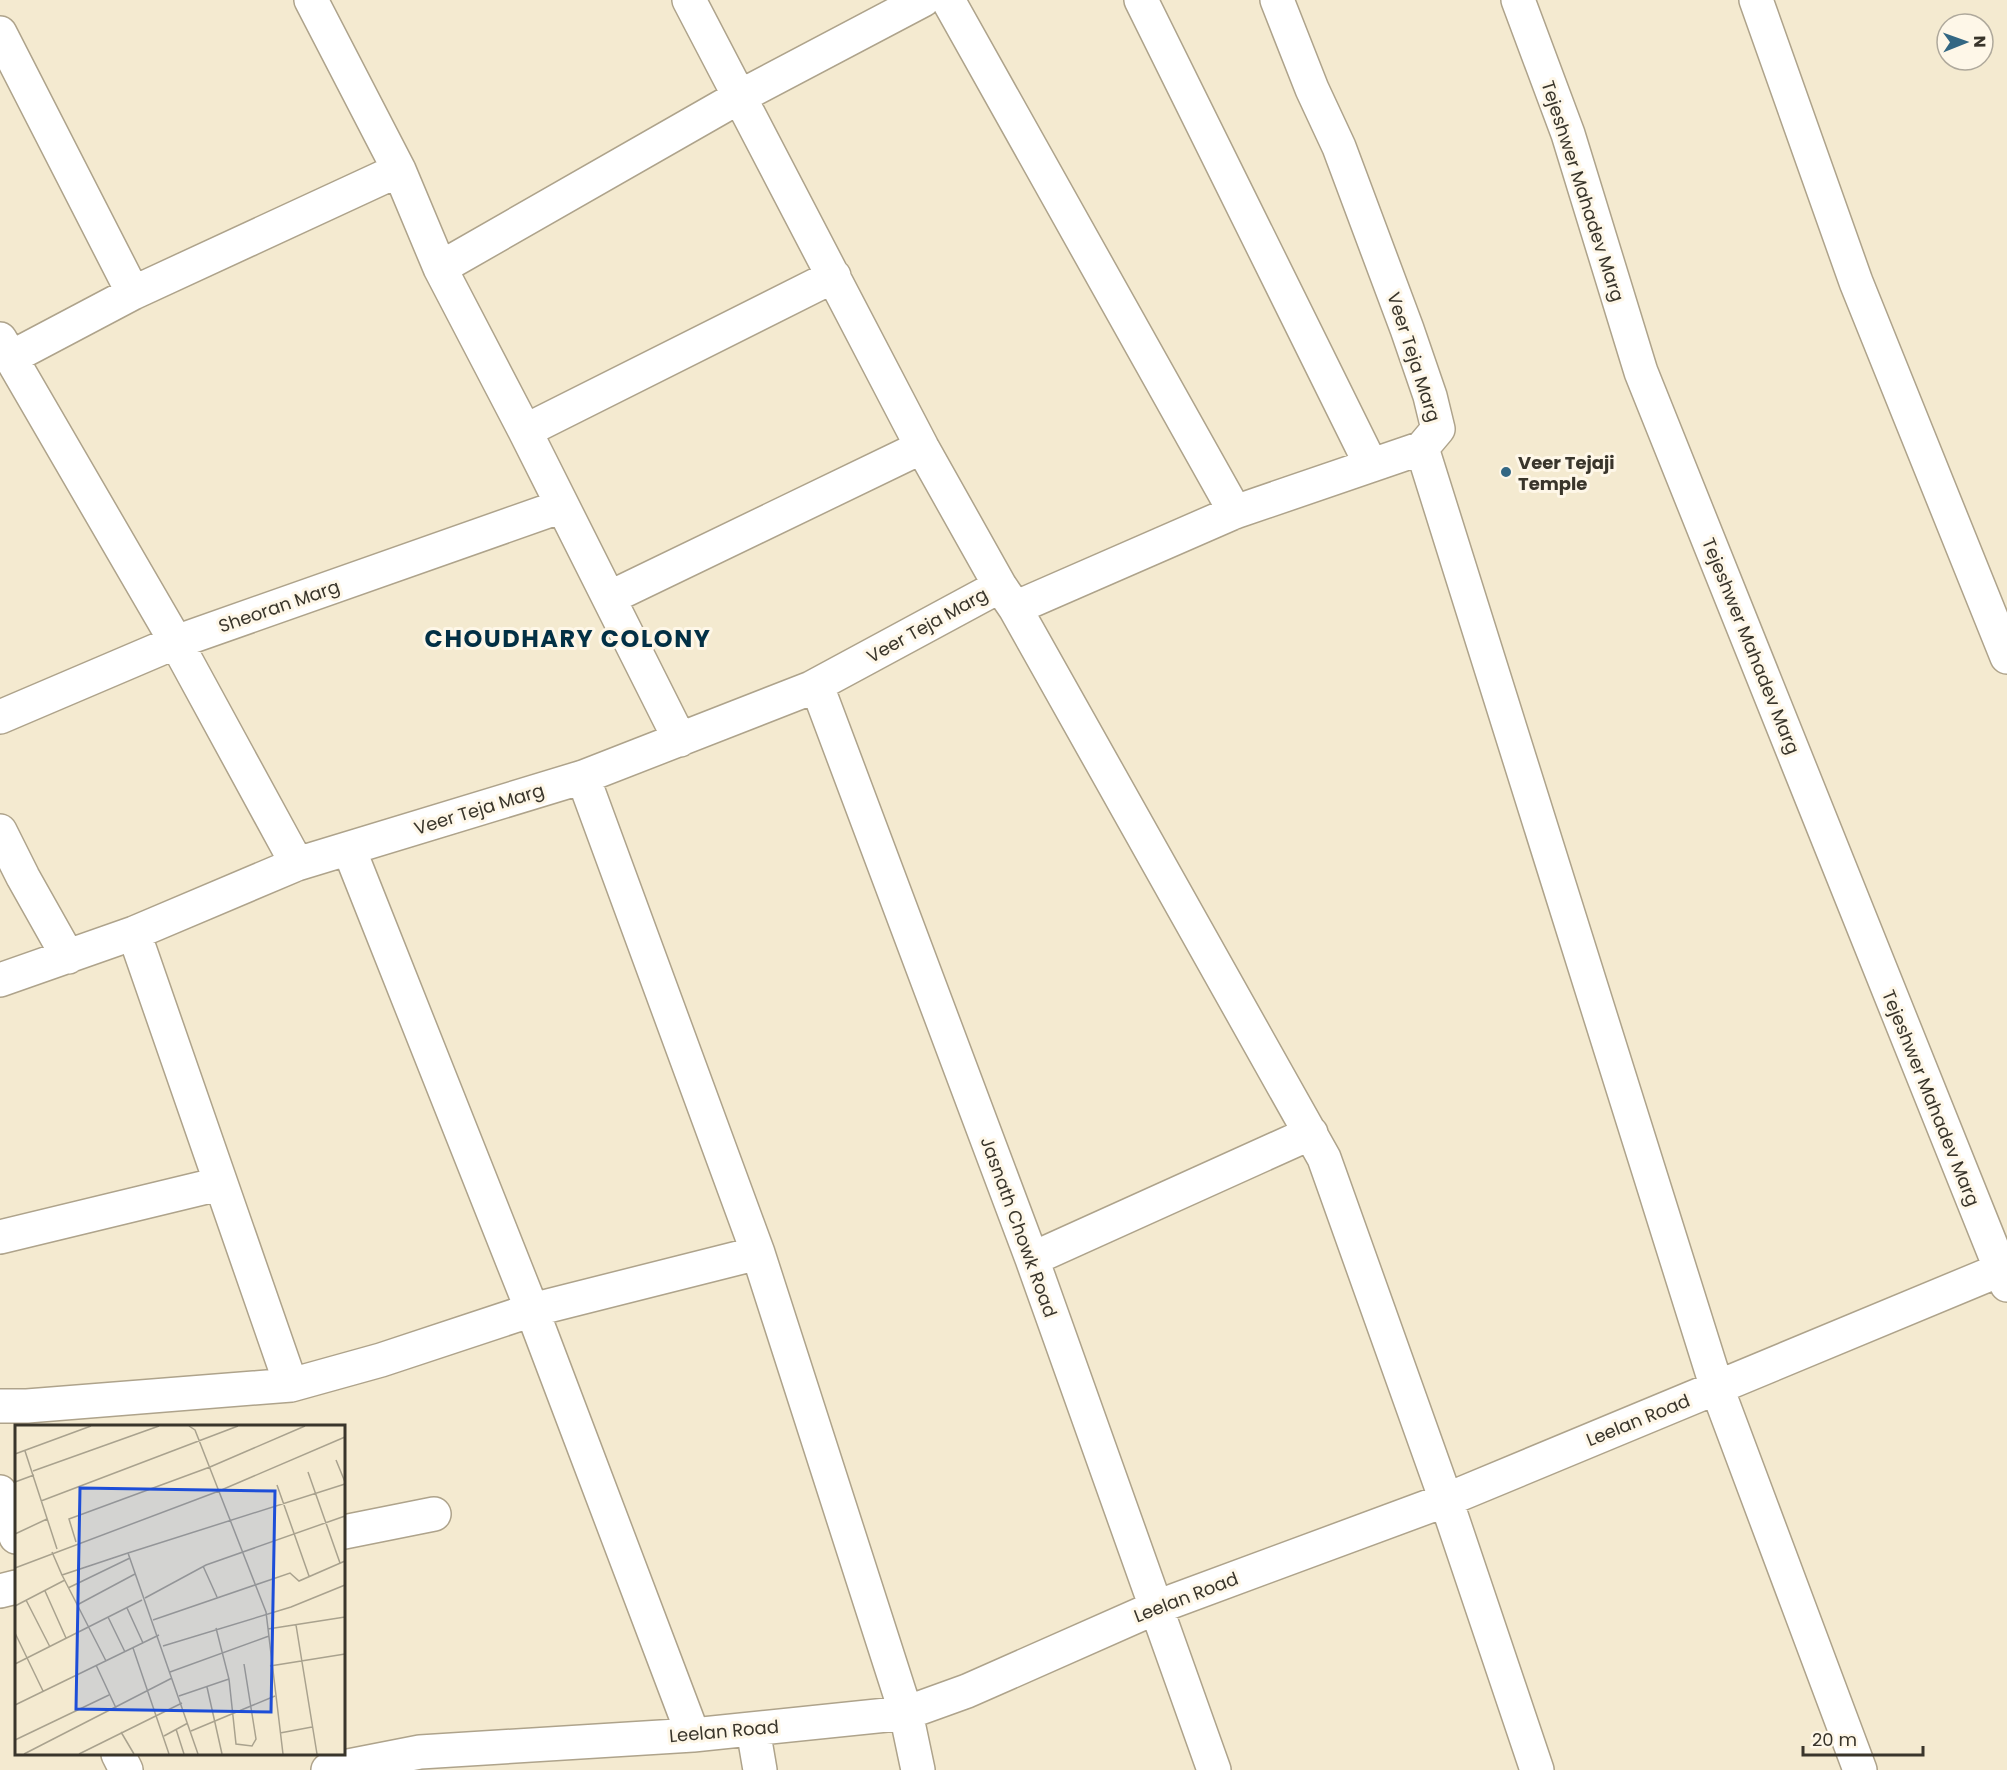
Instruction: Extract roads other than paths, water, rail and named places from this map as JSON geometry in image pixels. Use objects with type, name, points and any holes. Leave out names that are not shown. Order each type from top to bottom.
[{"type":"street","points":[[311,0],[399,170],[440,268],[525,431],[680,740]]},
{"type":"street","points":[[689,0],[922,447],[1324,1158],[1446,1500],[1537,1770]]},
{"type":"street","points":[[440,268],[740,97],[923,0]]},
{"type":"street","points":[[948,0],[1235,512]]},
{"type":"street","points":[[1141,0],[1371,465]]},
{"type":"street","name":"Veer Teja Marg","points":[[0,980],[134,933],[297,864],[583,777],[817,686],[1007,597],[1235,512],[1422,448],[1438,429],[1430,396],[1339,147],[1312,88],[1278,0]]},
{"type":"street","name":"Tejeshwer Mahadev Marg","points":[[1518,0],[1568,134],[1641,372],[2005,1274]]},
{"type":"street","points":[[1756,0],[1856,282],[2007,657]]},
{"type":"street","points":[[0,33],[133,293]]},
{"type":"street","points":[[297,864],[176,642],[5,348],[133,293],[399,170]]},
{"type":"street","points":[[525,431],[834,276]]},
{"type":"street","points":[[609,598],[922,447]]},
{"type":"street","points":[[1422,448],[1717,1388],[1860,1770]]},
{"type":"street","name":"Sheoran Marg","points":[[0,717],[176,642],[562,506]]},
{"type":"street","name":"Jasnath Chowk Road","points":[[817,686],[1032,1259],[1214,1770]]},
{"type":"street","points":[[583,777],[758,1253],[906,1713],[918,1770]]},
{"type":"street","points":[[0,831],[68,957]]},
{"type":"street","points":[[349,849],[532,1310],[693,1735]]},
{"type":"street","points":[[134,933],[219,1184],[291,1385]]},
{"type":"street","points":[[1032,1259],[1311,1133]]},
{"type":"street","points":[[0,1237],[219,1184]]},
{"type":"street","points":[[0,1406],[27,1406],[291,1385],[381,1360],[532,1310],[758,1253]]},
{"type":"street","name":"Leelan Road","points":[[328,1770],[906,1713],[967,1691],[1157,1607],[1446,1500],[1717,1388],[2005,1274]]},
{"type":"street","points":[[0,1492],[15,1534]]},
{"type":"street","points":[[345,1532],[434,1514]]},
{"type":"street","points":[[0,1591],[15,1587]]},
{"type":"street","points":[[753,1729],[760,1770]]},
{"type":"street","points":[[118,1755],[126,1770]]},
{"type":"place","name":"Veer Tejaji Temple","points":[[1506,472]]},
{"type":"district","name":"CHOUDHARY COLONY","points":[[568,638]]}]
